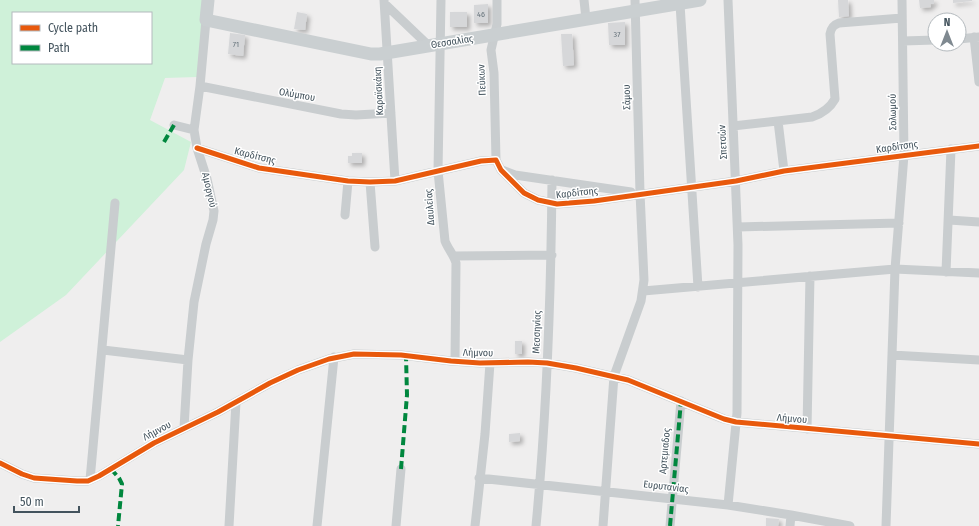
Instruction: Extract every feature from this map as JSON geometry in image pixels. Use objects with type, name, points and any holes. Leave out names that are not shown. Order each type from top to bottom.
[{"type":"street","name":"Αμοργού","points":[[184,428],[188,360],[194,302],[214,211],[207,179],[197,148],[194,130],[200,86],[208,0]]},
{"type":"street","name":"Δαυλείας","points":[[441,0],[434,45],[438,171],[444,241],[448,250],[454,256],[456,271],[456,361]]},
{"type":"street","name":"Πεύκων","points":[[496,160],[494,73],[491,50],[497,24],[497,0]]},
{"type":"street","points":[[584,0],[586,19]]},
{"type":"street","name":"Θεσσαλίας","points":[[206,20],[364,53],[380,54],[586,19],[635,6],[680,4],[700,0]]},
{"type":"street","name":"Σπετσών","points":[[728,0],[738,227],[736,422],[728,505]]},
{"type":"street","name":"Σολωμού","points":[[886,526],[895,269],[904,155],[902,0]]},
{"type":"street","points":[[384,2],[434,45]]},
{"type":"street","name":"Καραϊσκάκη","points":[[384,2],[395,181]]},
{"type":"street","points":[[680,4],[698,286]]},
{"type":"street","name":"Σάμου","points":[[603,526],[614,376],[640,302],[644,280],[635,6]]},
{"type":"street","points":[[733,126],[818,115],[833,104],[835,99],[836,93],[830,34],[834,25],[838,23],[902,18]]},
{"type":"street","points":[[967,38],[977,37],[979,82]]},
{"type":"street","points":[[903,41],[927,40]]},
{"type":"street","name":"Ολύμπου","points":[[200,86],[341,114],[356,115],[390,113]]},
{"type":"street","points":[[778,121],[784,171]]},
{"type":"street","points":[[174,125],[194,130]]},
{"type":"street","name":"Καρδίτσης","points":[[197,148],[259,168],[348,181],[370,182],[395,181],[481,161],[496,160],[501,170],[524,193],[538,200],[552,204],[594,201],[640,193],[736,181],[784,171],[979,146]]},
{"type":"street","points":[[946,272],[952,149]]},
{"type":"street","points":[[501,170],[515,175],[640,193]]},
{"type":"street","name":"Μεσσηνίας","points":[[536,526],[540,484],[552,255],[552,180]]},
{"type":"street","points":[[345,215],[348,181]]},
{"type":"street","points":[[370,182],[375,247]]},
{"type":"street","points":[[90,480],[115,203]]},
{"type":"street","points":[[949,220],[979,222]]},
{"type":"street","points":[[738,227],[899,223]]},
{"type":"street","points":[[454,256],[552,255]]},
{"type":"street","points":[[643,291],[895,269],[979,273]]},
{"type":"street","points":[[807,429],[810,276]]},
{"type":"street","points":[[102,350],[188,360]]},
{"type":"street","name":"Λήμνου","points":[[0,463],[34,478],[81,482],[90,480],[154,443],[218,412],[270,383],[298,370],[334,358],[354,354],[376,354],[490,363],[547,363],[628,380],[724,419],[736,422],[979,444]]},
{"type":"street","points":[[892,355],[979,360]]},
{"type":"street","points":[[317,526],[334,358]]},
{"type":"street","points":[[474,526],[485,434],[490,363]]},
{"type":"street","name":"Αρτεμιαδος","points":[[670,526],[680,401]]},
{"type":"street","points":[[229,526],[236,402]]},
{"type":"street","points":[[396,526],[401,469]]},
{"type":"street","name":"Ευρυτανίας","points":[[479,478],[728,505],[791,514],[850,526]]},
{"type":"street","points":[[790,526],[791,514]]},
{"type":"green space","points":[[0,0],[206,0],[197,77],[165,78],[150,120],[191,142],[184,170],[66,295],[0,342]]},
{"type":"building","points":[[838,0],[848,0],[849,16],[839,17]]},
{"type":"building","points":[[919,0],[934,0],[934,4],[930,4],[931,7],[920,8]]},
{"type":"building","points":[[953,0],[972,0],[972,1],[953,3]]},
{"type":"building","points":[[488,4],[488,23],[474,23],[474,5]]},
{"type":"building","points":[[297,12],[307,14],[305,30],[294,29]]},
{"type":"building","points":[[450,12],[467,12],[467,27],[450,27]]},
{"type":"building","points":[[625,22],[625,45],[609,45],[608,23]]},
{"type":"building","points":[[230,33],[245,35],[243,56],[228,54]]},
{"type":"building","points":[[561,34],[572,34],[574,65],[563,66]]},
{"type":"building","points":[[352,153],[362,153],[362,163],[348,163],[348,156],[352,156]]},
{"type":"building","points":[[515,341],[522,341],[522,354],[515,354]]},
{"type":"building","points":[[520,433],[520,441],[509,442],[509,434]]},
{"type":"building","points":[[766,518],[779,519],[778,526],[766,526]]},
{"type":"marked path","points":[[164,142],[174,125]]},
{"type":"marked path","points":[[401,469],[407,395],[406,356]]},
{"type":"marked path","points":[[670,526],[681,401]]},
{"type":"marked path","points":[[111,469],[122,484],[118,526]]},
{"type":"cycle path","points":[[197,148],[259,168],[348,181],[370,182],[395,181],[481,161],[496,160],[501,170],[524,193],[538,200],[557,204],[594,201],[736,181],[784,171],[979,146]]},
{"type":"cycle path","points":[[0,463],[34,478],[88,481],[154,443],[218,412],[270,383],[298,370],[329,359],[354,354],[401,355],[480,363],[547,363],[628,380],[724,419],[736,422],[979,444]]}]
